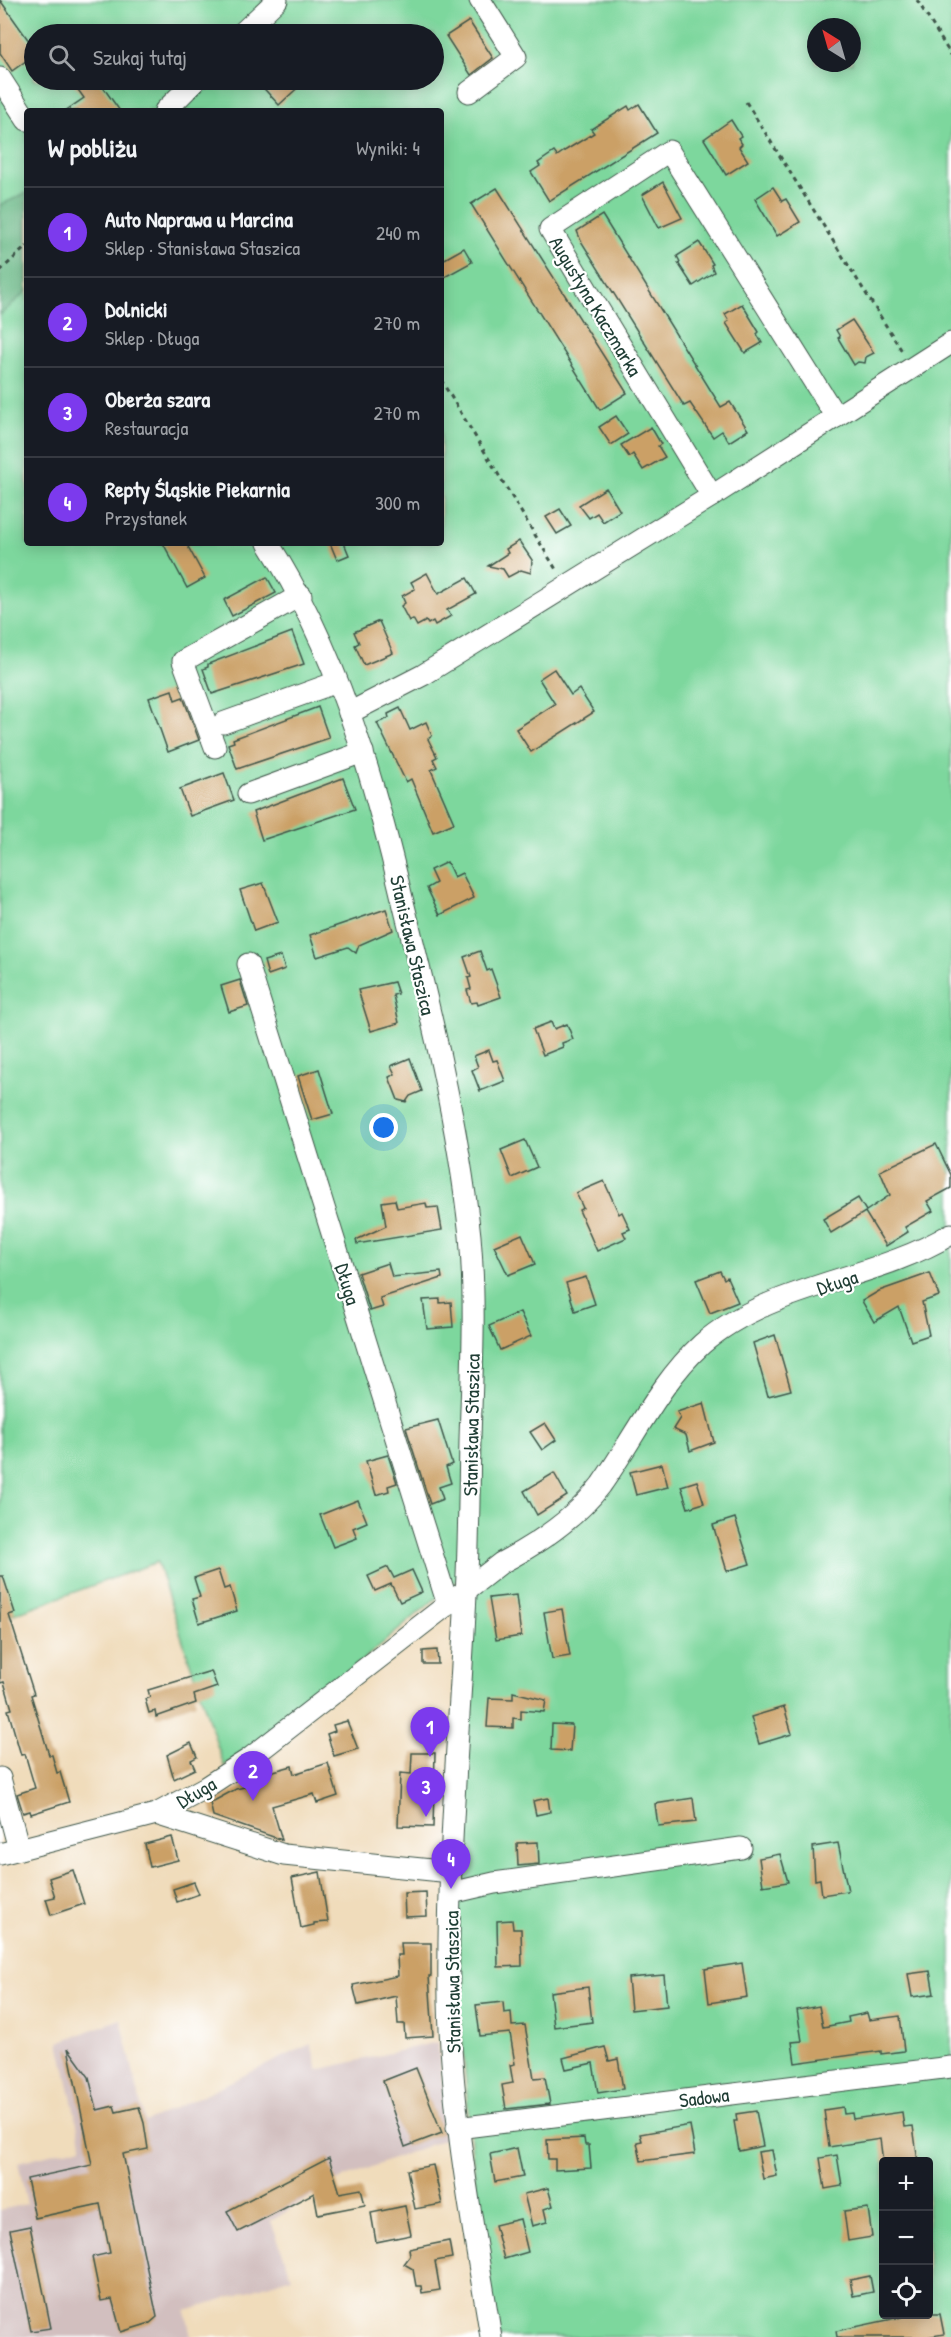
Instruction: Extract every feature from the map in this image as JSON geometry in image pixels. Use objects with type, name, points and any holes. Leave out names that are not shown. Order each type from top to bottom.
[{"type":"street","points":[[252,24],[277,0]]},
{"type":"street","points":[[469,92],[516,57],[480,0]]},
{"type":"street","points":[[0,78],[24,115]]},
{"type":"street","points":[[168,108],[186,90]]},
{"type":"street","name":"Augustyna Kaczmarka","points":[[712,496],[550,229],[669,151],[836,417]]},
{"type":"street","points":[[349,713],[423,675],[712,496],[951,343]]},
{"type":"street","name":"Stanisława Staszica","points":[[270,546],[301,595],[337,682],[363,752],[386,829],[448,1094],[470,1238],[473,1343],[467,1591],[451,1872],[449,2000],[457,2128],[491,2337]]},
{"type":"street","points":[[215,747],[183,661],[301,595]]},
{"type":"street","points":[[223,723],[337,682]]},
{"type":"street","points":[[248,794],[363,752]]},
{"type":"street","name":"Długa","points":[[248,964],[448,1605]]},
{"type":"street","name":"Długa","points":[[10,1852],[156,1814],[249,1759],[501,1563],[556,1529],[575,1513],[600,1485],[632,1434],[686,1362],[719,1331],[759,1308],[909,1257],[951,1234]]},
{"type":"street","points":[[0,1778],[10,1852]]},
{"type":"street","points":[[156,1814],[284,1855],[451,1872]]},
{"type":"street","points":[[451,1893],[494,1883],[741,1848]]},
{"type":"street","name":"Sadowa","points":[[457,2128],[951,2067]]},
{"type":"path","points":[[917,0],[951,55]]},
{"type":"path","points":[[747,102],[912,368]]},
{"type":"path","points":[[0,270],[24,249]]},
{"type":"path","points":[[444,385],[566,586]]},
{"type":"shaded area","points":[[121,2019],[145,2122],[311,2044],[318,2070],[437,2042],[450,2137],[336,2181],[271,2221],[292,2277],[186,2311],[191,2337],[0,2337],[0,2210],[27,2204],[18,2162],[82,2146],[59,2042]]},
{"type":"green space","points":[[0,0],[951,0],[951,2337],[493,2337],[471,2143],[456,1964],[472,1568],[281,1729],[224,1766],[157,1562],[0,1619]]},
{"type":"green space","points":[[24,194],[24,294],[0,315],[0,205]]},
{"type":"building","points":[[0,0],[24,34],[24,62],[12,71],[0,53]]},
{"type":"building","points":[[469,21],[493,58],[471,75],[446,36]]},
{"type":"building","points":[[78,90],[105,90],[118,108],[69,108],[84,98]]},
{"type":"building","points":[[265,90],[295,90],[279,105]]},
{"type":"building","points":[[639,104],[657,133],[549,201],[531,172],[540,166],[538,163],[554,152],[557,156],[594,133],[591,129],[628,106],[630,110]]},
{"type":"building","points":[[731,120],[741,136],[738,138],[742,144],[739,147],[748,161],[726,175],[704,139]]},
{"type":"building","points":[[663,182],[682,218],[659,228],[642,195]]},
{"type":"building","points":[[773,187],[782,201],[786,199],[800,222],[777,236],[755,199]]},
{"type":"building","points":[[497,188],[627,393],[600,410],[471,204]]},
{"type":"building","points":[[602,215],[721,407],[730,402],[748,430],[729,442],[722,431],[713,437],[690,403],[684,406],[581,241],[577,231]]},
{"type":"building","points":[[699,242],[713,264],[711,265],[714,272],[693,286],[678,263],[680,262],[677,256]]},
{"type":"building","points":[[464,248],[472,262],[444,277],[444,259]]},
{"type":"building","points":[[742,304],[759,332],[757,334],[762,343],[745,353],[726,323],[729,321],[725,314]]},
{"type":"building","points":[[852,320],[874,353],[866,357],[865,363],[858,362],[854,365],[838,338],[840,337],[836,330]]},
{"type":"building","points":[[616,416],[628,434],[611,445],[599,427]]},
{"type":"building","points":[[651,427],[661,444],[658,446],[665,457],[643,470],[633,454],[629,457],[621,445]]},
{"type":"building","points":[[606,488],[620,511],[603,522],[597,513],[589,518],[579,505]]},
{"type":"building","points":[[560,509],[571,526],[557,534],[546,517]]},
{"type":"building","points":[[519,541],[532,560],[531,573],[521,570],[508,577],[503,569],[488,566],[508,553],[506,549]]},
{"type":"building","points":[[165,546],[188,546],[205,578],[187,588]]},
{"type":"building","points":[[331,546],[345,546],[349,555],[337,560]]},
{"type":"building","points":[[427,573],[438,594],[467,578],[476,594],[447,610],[451,616],[435,625],[433,621],[428,624],[426,621],[417,626],[413,619],[409,621],[401,606],[405,603],[402,596],[415,589],[411,582]]},
{"type":"building","points":[[267,577],[276,593],[232,616],[224,600]]},
{"type":"building","points":[[379,621],[393,653],[364,665],[355,645],[359,643],[354,632]]},
{"type":"building","points":[[292,632],[304,664],[212,694],[203,669],[208,667],[208,664]]},
{"type":"building","points":[[554,669],[571,695],[579,689],[594,712],[531,752],[516,729],[555,704],[539,679]]},
{"type":"building","points":[[172,690],[175,700],[183,697],[199,740],[168,752],[149,698]]},
{"type":"building","points":[[318,707],[329,738],[237,769],[228,744],[234,742],[233,739]]},
{"type":"building","points":[[400,708],[410,730],[426,722],[432,736],[428,739],[437,757],[433,759],[437,767],[431,770],[454,823],[433,832],[411,779],[406,782],[377,723],[389,718],[388,714]]},
{"type":"building","points":[[224,773],[234,800],[190,816],[180,789]]},
{"type":"building","points":[[343,778],[355,809],[262,840],[253,812]]},
{"type":"building","points":[[447,862],[454,877],[462,873],[474,898],[440,915],[427,888],[436,883],[430,870]]},
{"type":"building","points":[[263,883],[278,922],[254,931],[240,890]]},
{"type":"building","points":[[386,909],[393,930],[359,945],[356,953],[348,947],[317,957],[310,935]]},
{"type":"building","points":[[480,951],[487,971],[491,969],[501,997],[478,1005],[477,1002],[471,1003],[467,990],[471,989],[468,978],[471,977],[464,957]]},
{"type":"building","points":[[281,956],[285,969],[268,975],[264,961]]},
{"type":"building","points":[[240,980],[248,1006],[229,1012],[221,986]]},
{"type":"building","points":[[394,982],[398,994],[393,995],[399,1023],[371,1031],[358,990]]},
{"type":"building","points":[[551,1022],[554,1029],[567,1024],[573,1039],[562,1043],[563,1047],[543,1055],[533,1029]]},
{"type":"building","points":[[489,1050],[493,1061],[497,1060],[505,1081],[480,1091],[472,1070],[478,1067],[474,1056]]},
{"type":"building","points":[[410,1058],[422,1091],[410,1096],[406,1102],[398,1100],[389,1077],[395,1074],[391,1066]]},
{"type":"building","points":[[319,1069],[333,1114],[312,1120],[298,1076]]},
{"type":"building","points":[[525,1140],[537,1167],[512,1178],[501,1150]]},
{"type":"building","points":[[936,1144],[951,1175],[951,1188],[927,1201],[933,1211],[905,1227],[908,1232],[886,1246],[865,1212],[831,1233],[823,1219],[858,1198],[866,1211],[890,1195],[880,1171]]},
{"type":"building","points":[[604,1181],[619,1214],[622,1212],[630,1229],[623,1232],[626,1238],[597,1251],[579,1210],[583,1208],[576,1193]]},
{"type":"building","points":[[395,1200],[397,1208],[426,1203],[427,1208],[438,1207],[442,1230],[357,1244],[356,1240],[386,1226],[382,1202]]},
{"type":"building","points":[[522,1234],[535,1264],[508,1275],[494,1246]]},
{"type":"building","points":[[388,1263],[392,1277],[441,1272],[442,1278],[380,1298],[383,1307],[370,1311],[358,1273]]},
{"type":"building","points":[[720,1271],[724,1279],[727,1277],[738,1302],[710,1313],[696,1280]]},
{"type":"building","points":[[930,1273],[939,1296],[922,1302],[929,1335],[911,1341],[899,1307],[874,1322],[862,1301],[879,1291]]},
{"type":"building","points":[[586,1277],[595,1304],[575,1311],[566,1283]]},
{"type":"building","points":[[440,1299],[440,1303],[451,1302],[453,1327],[427,1329],[423,1300]]},
{"type":"building","points":[[520,1312],[531,1336],[500,1350],[489,1326]]},
{"type":"building","points":[[775,1335],[791,1390],[768,1396],[753,1343]]},
{"type":"building","points":[[704,1403],[714,1442],[690,1451],[686,1435],[673,1429],[680,1418],[677,1412]]},
{"type":"building","points":[[438,1420],[452,1464],[446,1467],[451,1483],[439,1487],[443,1499],[430,1504],[406,1428]]},
{"type":"building","points":[[545,1423],[556,1440],[542,1450],[530,1432]]},
{"type":"building","points":[[388,1455],[397,1483],[388,1486],[389,1491],[376,1495],[366,1461]]},
{"type":"building","points":[[662,1464],[668,1487],[636,1495],[630,1472]]},
{"type":"building","points":[[554,1473],[567,1496],[537,1515],[524,1491]]},
{"type":"building","points":[[697,1481],[704,1503],[688,1508],[681,1486]]},
{"type":"building","points":[[358,1500],[367,1522],[353,1528],[357,1538],[333,1547],[320,1515]]},
{"type":"building","points":[[735,1518],[750,1564],[727,1571],[713,1525]]},
{"type":"building","points":[[388,1567],[394,1578],[412,1570],[422,1592],[400,1602],[391,1584],[375,1591],[368,1576]]},
{"type":"building","points":[[218,1570],[224,1589],[230,1587],[237,1611],[199,1623],[192,1599],[200,1597],[194,1578]]},
{"type":"building","points":[[0,1576],[3,1576],[15,1613],[9,1615],[34,1694],[31,1695],[49,1755],[52,1755],[57,1773],[60,1772],[69,1802],[31,1814],[30,1811],[23,1813],[17,1794],[35,1788],[25,1754],[21,1755],[8,1710],[12,1709],[4,1682],[0,1683]]},
{"type":"building","points":[[516,1595],[521,1636],[496,1640],[489,1598]]},
{"type":"building","points":[[562,1609],[570,1656],[552,1659],[544,1612]]},
{"type":"building","points":[[437,1650],[438,1664],[423,1664],[423,1651]]},
{"type":"building","points":[[211,1671],[217,1687],[194,1695],[196,1703],[156,1717],[155,1711],[149,1713],[145,1699],[150,1697],[148,1690]]},
{"type":"building","points":[[513,1692],[546,1700],[544,1712],[521,1710],[521,1719],[513,1718],[513,1728],[487,1727],[489,1698],[513,1699]]},
{"type":"building","points":[[784,1707],[792,1734],[759,1744],[751,1717]]},
{"type":"building","points":[[347,1721],[358,1749],[334,1756],[327,1734],[335,1731],[333,1725]]},
{"type":"building","points":[[552,1724],[572,1725],[570,1751],[551,1750]]},
{"type":"building","points":[[191,1743],[197,1757],[191,1760],[195,1769],[174,1779],[167,1755]]},
{"type":"building","points":[[412,1753],[435,1753],[433,1827],[398,1826],[400,1773],[411,1774]]},
{"type":"building","points":[[328,1763],[338,1796],[317,1803],[314,1794],[272,1806],[282,1840],[213,1816],[210,1803],[236,1789],[249,1786],[248,1778],[292,1766],[294,1774]]},
{"type":"building","points":[[548,1798],[550,1812],[536,1815],[533,1801]]},
{"type":"building","points":[[693,1798],[696,1822],[658,1826],[655,1804]]},
{"type":"building","points":[[172,1837],[178,1860],[150,1867],[145,1844]]},
{"type":"building","points":[[538,1842],[539,1864],[518,1866],[517,1843]]},
{"type":"building","points":[[838,1843],[848,1891],[822,1895],[820,1879],[815,1880],[813,1847]]},
{"type":"building","points":[[780,1854],[788,1882],[763,1886],[759,1858]]},
{"type":"building","points":[[73,1870],[84,1904],[51,1915],[46,1899],[55,1897],[49,1878]]},
{"type":"building","points":[[320,1872],[328,1922],[314,1923],[314,1925],[301,1928],[292,1878]]},
{"type":"building","points":[[194,1882],[199,1894],[177,1902],[173,1889]]},
{"type":"building","points":[[426,1892],[427,1916],[405,1917],[404,1893]]},
{"type":"building","points":[[512,1920],[513,1929],[521,1929],[522,1966],[498,1967],[497,1921]]},
{"type":"building","points":[[401,1943],[431,1943],[431,1976],[429,1976],[433,2036],[405,2038],[404,2024],[398,2024],[396,1996],[358,2005],[353,1985],[398,1976],[397,1955],[402,1955]]},
{"type":"building","points":[[742,1963],[747,1997],[709,2003],[705,1969]]},
{"type":"building","points":[[930,1971],[934,1994],[912,1997],[908,1974]]},
{"type":"building","points":[[664,1975],[667,2006],[631,2010],[628,1978]]},
{"type":"building","points":[[588,1987],[592,2022],[554,2027],[550,1992]]},
{"type":"building","points":[[503,2002],[504,2013],[511,2012],[512,2026],[525,2025],[534,2078],[545,2077],[550,2104],[506,2109],[502,2085],[513,2083],[510,2065],[515,2064],[510,2033],[480,2036],[476,2005]]},
{"type":"building","points":[[819,2006],[823,2027],[849,2022],[848,2017],[867,2013],[869,2020],[900,2016],[904,2051],[881,2054],[881,2051],[795,2063],[792,2042],[802,2041],[797,2010]]},
{"type":"building","points":[[605,2047],[609,2061],[618,2059],[623,2089],[598,2093],[593,2063],[566,2069],[563,2058]]},
{"type":"building","points":[[68,2048],[89,2077],[97,2110],[114,2106],[116,2112],[139,2107],[144,2123],[148,2149],[123,2154],[157,2317],[150,2323],[121,2332],[112,2299],[101,2301],[92,2257],[110,2253],[100,2204],[35,2218],[27,2179],[92,2165]]},
{"type":"building","points":[[416,2068],[442,2133],[405,2147],[383,2081]]},
{"type":"building","points":[[843,2107],[844,2114],[852,2113],[853,2119],[902,2112],[904,2127],[913,2126],[917,2157],[882,2157],[880,2139],[829,2147],[824,2110]]},
{"type":"building","points":[[756,2111],[763,2146],[739,2151],[734,2121],[737,2121],[736,2114]]},
{"type":"building","points":[[690,2125],[695,2154],[641,2161],[637,2142],[642,2141],[640,2134]]},
{"type":"building","points":[[584,2138],[585,2145],[589,2145],[591,2168],[555,2170],[555,2159],[548,2159],[547,2140]]},
{"type":"building","points":[[517,2148],[523,2177],[495,2182],[490,2154]]},
{"type":"building","points":[[772,2150],[777,2176],[763,2179],[758,2152]]},
{"type":"building","points":[[837,2155],[842,2186],[825,2189],[820,2158]]},
{"type":"building","points":[[329,2158],[340,2193],[361,2189],[365,2205],[318,2214],[314,2193],[238,2232],[227,2211]]},
{"type":"building","points":[[433,2165],[442,2204],[415,2209],[407,2170]]},
{"type":"building","points":[[548,2188],[553,2206],[544,2209],[547,2222],[532,2226],[524,2194]]},
{"type":"building","points":[[405,2206],[411,2235],[376,2242],[371,2213]]},
{"type":"building","points":[[868,2208],[872,2237],[848,2241],[844,2211]]},
{"type":"building","points":[[520,2219],[528,2252],[504,2259],[495,2225]]},
{"type":"building","points":[[30,2226],[51,2328],[31,2331],[10,2230]]},
{"type":"building","points":[[449,2241],[452,2258],[435,2261],[440,2290],[422,2293],[421,2286],[416,2286],[413,2269],[404,2264],[410,2256],[409,2249]]},
{"type":"building","points":[[870,2276],[873,2292],[853,2296],[850,2280]]},
{"type":"building","points":[[933,2314],[940,2314],[944,2334],[927,2337],[837,2337],[836,2331],[893,2319],[933,2319]]},
{"type":"place","name":"Auto Naprawa u Marcina","points":[[430,1757]]},
{"type":"place","name":"Dolnicki","points":[[253,1801]]},
{"type":"place","name":"Oberża szara","points":[[426,1817]]},
{"type":"place","name":"Repty Śląskie Piekarnia","points":[[451,1889]]}]
